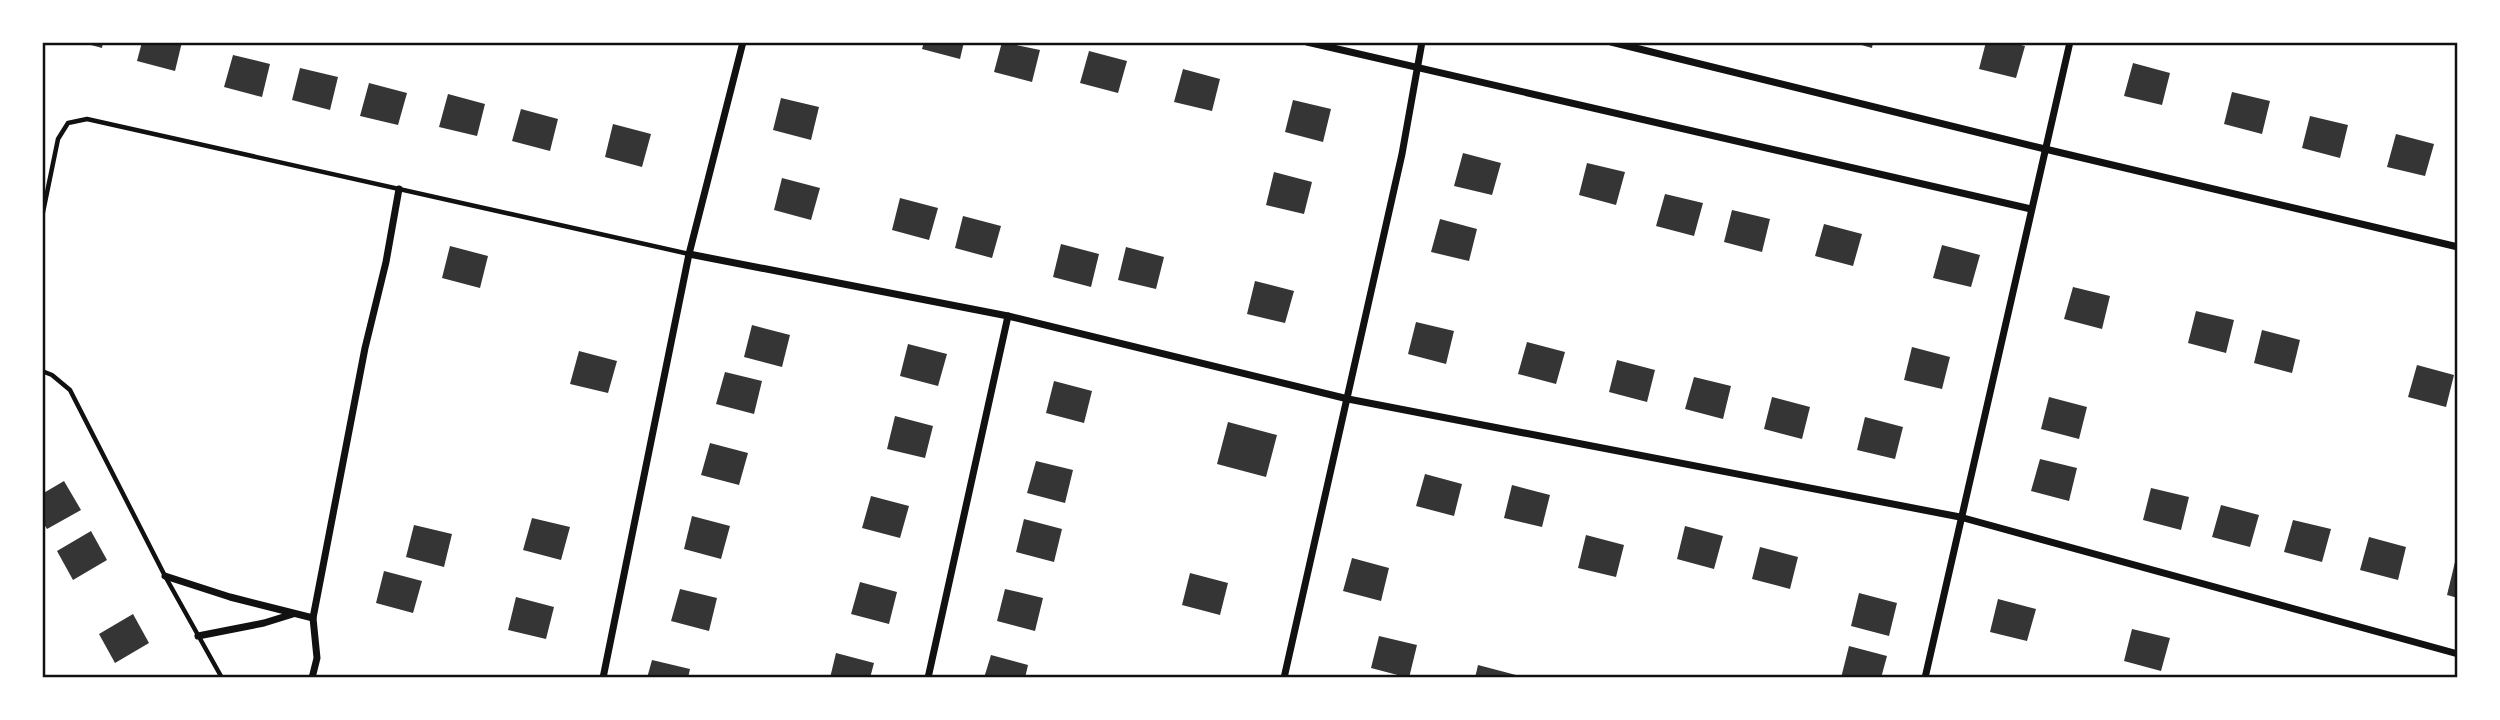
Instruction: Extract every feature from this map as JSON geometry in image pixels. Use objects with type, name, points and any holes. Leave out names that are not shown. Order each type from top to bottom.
[{"type":"street","points":[[603,678],[689,254],[743,42]]},
{"type":"street","points":[[1307,42],[2031,209]]},
{"type":"street","points":[[1284,678],[1402,154],[1422,42]]},
{"type":"street","points":[[1611,42],[2458,247]]},
{"type":"street","points":[[1925,678],[2070,42]]},
{"type":"street","points":[[312,678],[317,658],[313,618],[399,189]]},
{"type":"street","points":[[689,254],[1008,316],[1348,400],[1960,517],[2458,654]]},
{"type":"street","points":[[928,678],[1008,316]]},
{"type":"street","points":[[165,576],[313,618]]},
{"type":"street","points":[[198,636],[264,623],[293,614]]},
{"type":"lane","points":[[42,217],[58,139],[68,122],[87,119],[689,254]]},
{"type":"lane","points":[[42,371],[70,390],[165,576],[222,678]]},
{"type":"building","points":[[80,42],[103,42],[102,48]]},
{"type":"building","points":[[142,42],[182,42],[175,71],[137,61]]},
{"type":"building","points":[[924,42],[964,42],[960,59],[922,49]]},
{"type":"building","points":[[1002,42],[1040,50],[1032,82],[994,72]]},
{"type":"building","points":[[1851,42],[1873,42],[1872,48]]},
{"type":"building","points":[[1986,42],[2009,42],[2025,46],[2016,78],[1979,69]]},
{"type":"building","points":[[1089,51],[1127,61],[1118,93],[1080,83]]},
{"type":"building","points":[[233,55],[270,64],[262,97],[224,87]]},
{"type":"building","points":[[2133,63],[2170,73],[2162,105],[2124,96]]},
{"type":"building","points":[[300,68],[338,77],[330,110],[292,100]]},
{"type":"building","points":[[1183,69],[1220,79],[1212,111],[1174,102]]},
{"type":"building","points":[[369,83],[407,93],[398,125],[360,116]]},
{"type":"building","points":[[2232,92],[2270,101],[2262,134],[2224,124]]},
{"type":"building","points":[[448,94],[485,104],[477,136],[439,127]]},
{"type":"building","points":[[781,98],[819,107],[811,140],[773,130]]},
{"type":"building","points":[[1293,100],[1331,109],[1323,142],[1285,132]]},
{"type":"building","points":[[521,109],[558,119],[550,151],[512,141]]},
{"type":"building","points":[[2310,116],[2348,125],[2340,158],[2302,148]]},
{"type":"building","points":[[613,124],[651,134],[642,167],[605,157]]},
{"type":"building","points":[[2396,134],[2434,144],[2425,176],[2387,167]]},
{"type":"building","points":[[1463,153],[1501,163],[1492,195],[1454,186]]},
{"type":"building","points":[[1587,163],[1625,172],[1616,205],[1579,195]]},
{"type":"building","points":[[1274,172],[1312,182],[1304,214],[1266,205]]},
{"type":"building","points":[[782,178],[820,188],[811,220],[774,210]]},
{"type":"building","points":[[1665,194],[1703,203],[1694,236],[1656,226]]},
{"type":"building","points":[[900,198],[938,208],[929,240],[892,230]]},
{"type":"building","points":[[1732,210],[1770,219],[1762,252],[1724,242]]},
{"type":"building","points":[[963,216],[1001,226],[992,258],[955,248]]},
{"type":"building","points":[[1440,219],[1477,229],[1469,261],[1431,252]]},
{"type":"building","points":[[1824,224],[1862,234],[1853,266],[1815,256]]},
{"type":"building","points":[[1061,244],[1099,254],[1091,287],[1053,277]]},
{"type":"building","points":[[1942,245],[1980,255],[1971,287],[1933,278]]},
{"type":"building","points":[[450,246],[488,256],[480,288],[442,278]]},
{"type":"building","points":[[1126,247],[1164,257],[1156,289],[1118,280]]},
{"type":"building","points":[[1255,281],[1294,291],[1285,323],[1247,314]]},
{"type":"building","points":[[2073,287],[2110,296],[2102,329],[2064,319]]},
{"type":"building","points":[[2196,311],[2234,320],[2226,353],[2188,343]]},
{"type":"building","points":[[1416,322],[1454,331],[1446,364],[1408,354]]},
{"type":"building","points":[[752,325],[790,335],[782,367],[744,357]]},
{"type":"building","points":[[2262,330],[2300,340],[2292,373],[2254,363]]},
{"type":"building","points":[[1527,342],[1565,352],[1556,384],[1518,374]]},
{"type":"building","points":[[908,344],[947,354],[938,386],[900,376]]},
{"type":"building","points":[[1912,347],[1950,357],[1942,389],[1904,380]]},
{"type":"building","points":[[579,351],[617,361],[608,393],[570,384]]},
{"type":"building","points":[[1617,360],[1655,370],[1647,402],[1609,392]]},
{"type":"building","points":[[2417,365],[2454,375],[2446,407],[2408,397]]},
{"type":"building","points":[[725,372],[762,381],[754,414],[716,404]]},
{"type":"building","points":[[1694,377],[1731,386],[1723,419],[1685,409]]},
{"type":"building","points":[[1054,381],[1092,391],[1084,423],[1046,413]]},
{"type":"building","points":[[1772,397],[1810,407],[1802,439],[1764,429]]},
{"type":"building","points":[[2049,397],[2087,407],[2079,439],[2041,429]]},
{"type":"building","points":[[895,416],[933,426],[925,458],[887,449]]},
{"type":"building","points":[[1865,417],[1903,427],[1895,459],[1857,450]]},
{"type":"building","points":[[1228,422],[1277,435],[1266,477],[1217,464]]},
{"type":"building","points":[[710,443],[748,453],[739,485],[701,475]]},
{"type":"building","points":[[2040,459],[2077,468],[2069,501],[2031,491]]},
{"type":"building","points":[[1036,461],[1073,470],[1065,503],[1027,493]]},
{"type":"building","points":[[1425,474],[1462,484],[1454,516],[1416,506]]},
{"type":"building","points":[[64,481],[81,510],[47,529],[42,521],[42,494]]},
{"type":"building","points":[[1512,485],[1550,495],[1542,527],[1504,518]]},
{"type":"building","points":[[2151,488],[2189,497],[2181,530],[2143,520]]},
{"type":"building","points":[[871,496],[909,506],[900,538],[862,528]]},
{"type":"building","points":[[2221,505],[2259,515],[2250,547],[2212,537]]},
{"type":"building","points":[[692,516],[730,526],[721,559],[684,549]]},
{"type":"building","points":[[532,518],[570,527],[561,560],[523,550]]},
{"type":"building","points":[[1024,519],[1062,529],[1054,562],[1016,552]]},
{"type":"building","points":[[2293,520],[2331,529],[2322,562],[2284,552]]},
{"type":"building","points":[[414,525],[452,534],[444,567],[406,557]]},
{"type":"building","points":[[1685,526],[1723,536],[1714,569],[1677,559]]},
{"type":"building","points":[[91,531],[107,560],[73,580],[57,551]]},
{"type":"building","points":[[1586,535],[1624,545],[1616,577],[1578,568]]},
{"type":"building","points":[[2369,537],[2406,547],[2398,580],[2360,570]]},
{"type":"building","points":[[1760,547],[1798,557],[1790,589],[1752,579]]},
{"type":"building","points":[[1352,558],[1389,568],[1381,601],[1343,591]]},
{"type":"building","points":[[2455,562],[2458,563],[2458,598],[2447,595]]},
{"type":"building","points":[[384,571],[422,581],[413,613],[376,603]]},
{"type":"building","points":[[1190,573],[1228,583],[1220,615],[1182,605]]},
{"type":"building","points":[[860,582],[897,592],[889,624],[851,614]]},
{"type":"building","points":[[680,589],[717,598],[709,631],[671,621]]},
{"type":"building","points":[[1005,589],[1043,598],[1035,631],[997,621]]},
{"type":"building","points":[[1859,593],[1897,603],[1889,636],[1851,626]]},
{"type":"building","points":[[516,597],[554,607],[546,639],[508,630]]},
{"type":"building","points":[[1998,599],[2036,609],[2027,641],[1990,632]]},
{"type":"building","points":[[133,614],[149,643],[115,663],[99,634]]},
{"type":"building","points":[[2132,629],[2170,638],[2161,671],[2124,661]]},
{"type":"building","points":[[1379,636],[1417,645],[1409,678],[1371,668]]},
{"type":"building","points":[[1849,646],[1887,656],[1881,678],[1841,678]]},
{"type":"building","points":[[836,653],[874,663],[870,678],[830,678]]},
{"type":"building","points":[[991,655],[1028,665],[1025,678],[984,678]]},
{"type":"building","points":[[652,660],[690,669],[688,678],[647,678]]},
{"type":"building","points":[[1478,665],[1516,675],[1515,678],[1475,678]]}]
